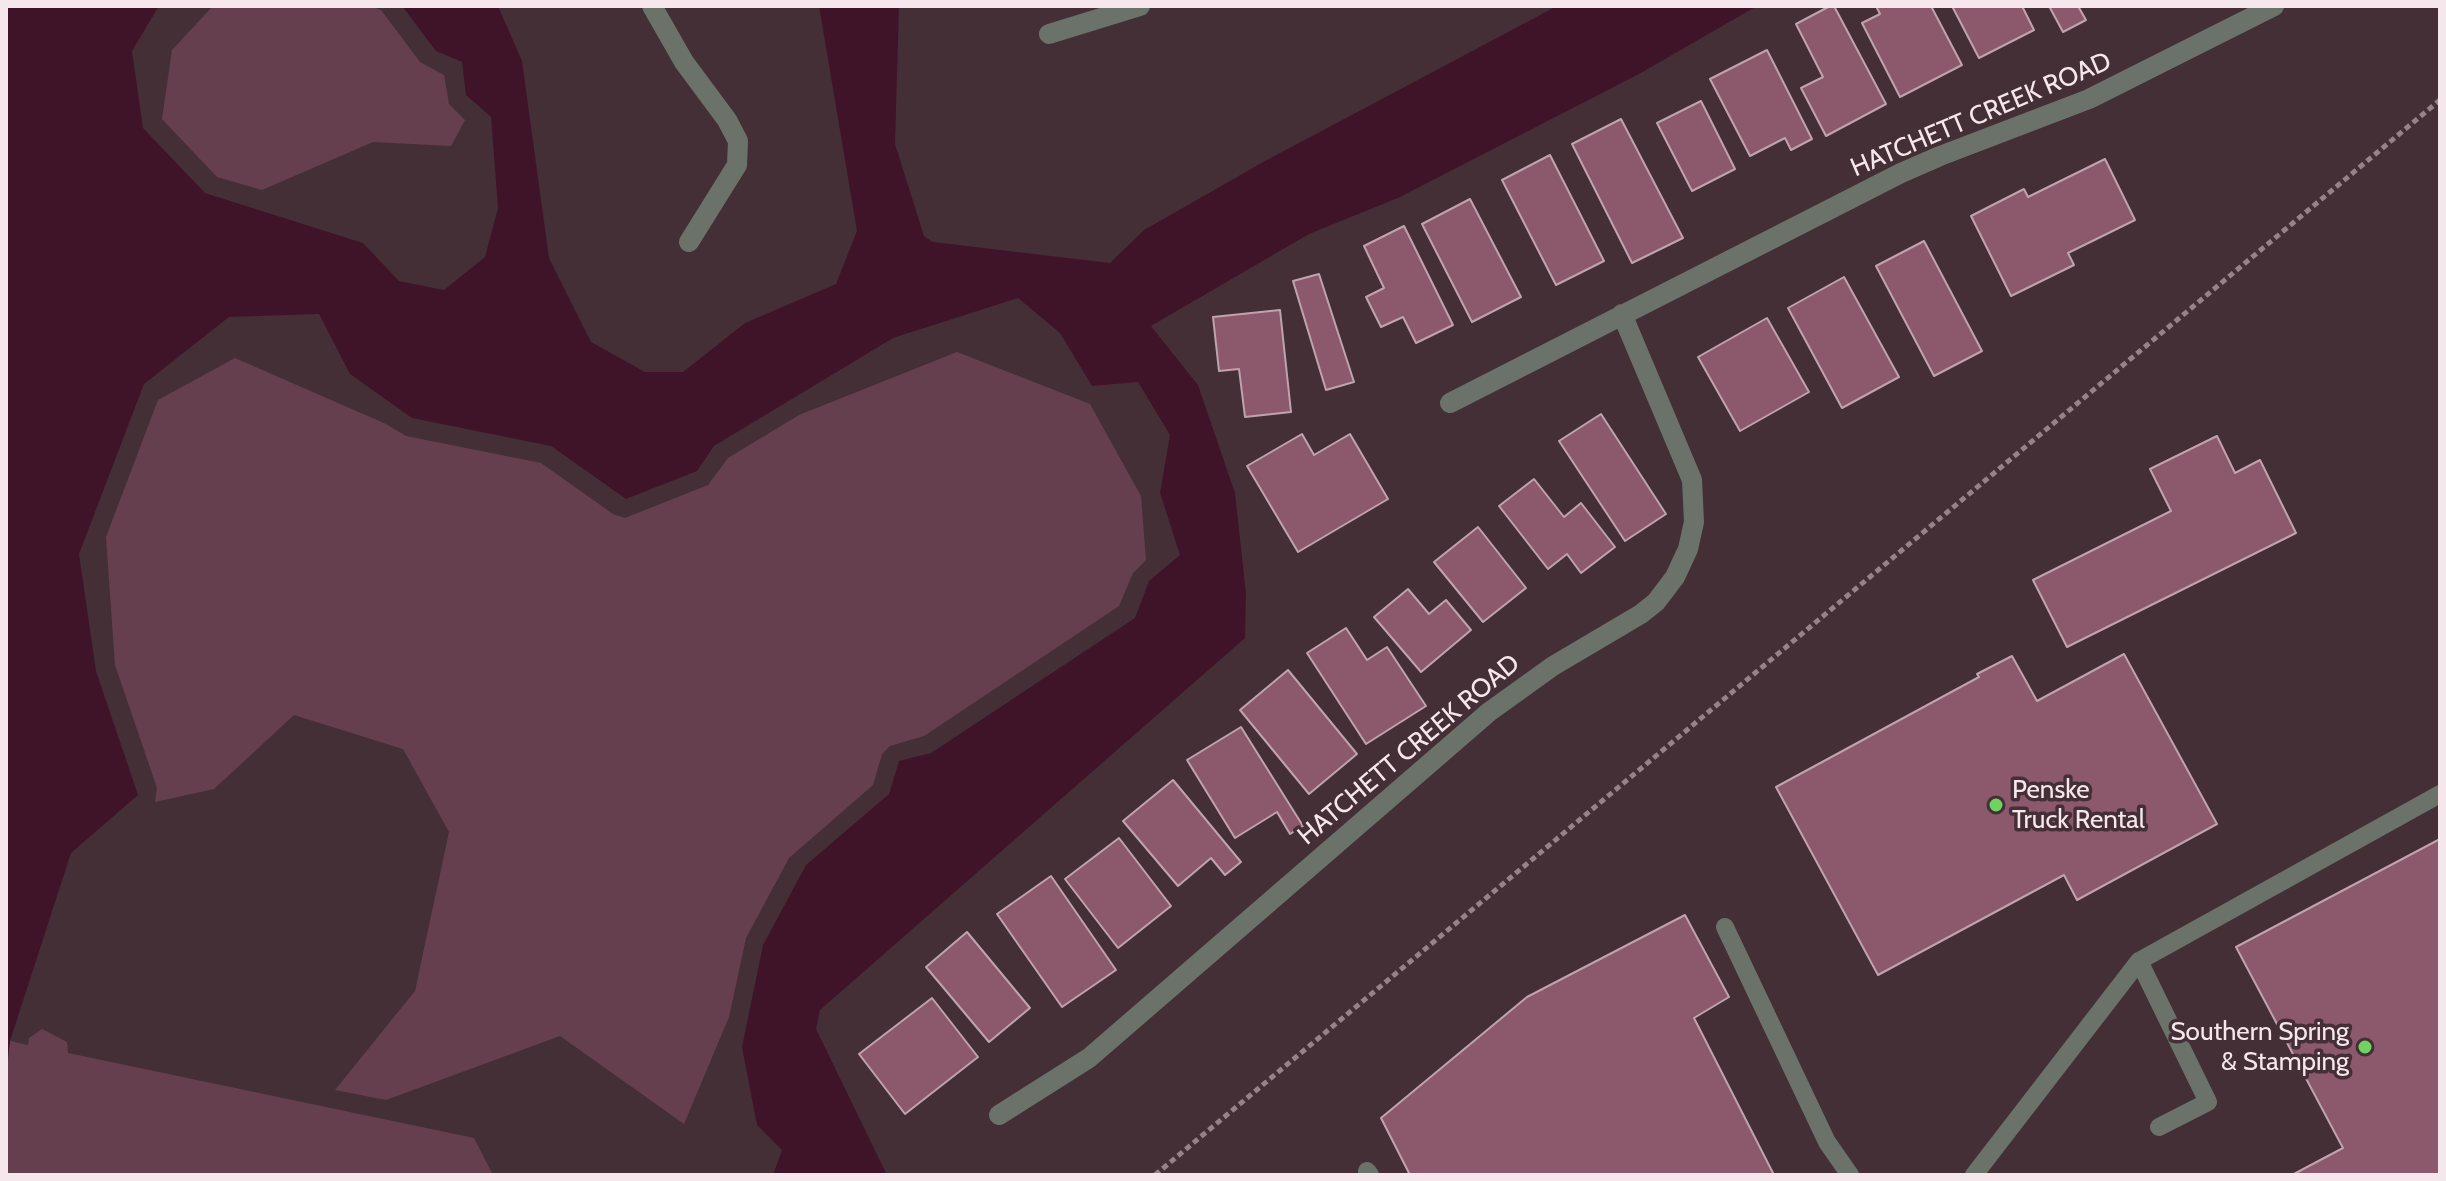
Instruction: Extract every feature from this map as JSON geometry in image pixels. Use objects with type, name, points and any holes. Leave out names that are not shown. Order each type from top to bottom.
[{"type":"street","points":[[652,6],[684,62],[734,130],[738,141],[737,165],[689,242]]},
{"type":"street","points":[[1049,34],[1140,6]]},
{"type":"street","name":"HATCHETT CREEK ROAD","points":[[1450,403],[1901,173],[2089,99],[2274,6]]},
{"type":"street","name":"HATCHETT CREEK ROAD","points":[[999,1115],[1089,1058],[1489,712],[1553,666],[1656,602],[1675,577],[1688,549],[1694,522],[1692,480],[1622,314]]},
{"type":"lane","points":[[1974,1175],[2139,961],[2440,794]]},
{"type":"lane","points":[[1725,927],[1827,1142],[1850,1175]]},
{"type":"lane","points":[[2139,961],[2208,1102],[2159,1127]]},
{"type":"path","points":[[1155,1175],[2440,100]]},
{"type":"shaded area","points":[[6,6],[159,6],[132,51],[143,128],[205,193],[363,243],[399,281],[444,290],[485,257],[498,208],[491,117],[466,95],[462,62],[436,51],[402,6],[498,6],[522,61],[549,258],[591,342],[645,372],[683,372],[745,323],[836,284],[857,231],[819,6],[899,6],[895,144],[924,236],[933,242],[1110,263],[1144,230],[1265,161],[1557,6],[1757,6],[1639,74],[1398,198],[1309,234],[1151,326],[1198,385],[1235,493],[1246,594],[1245,638],[820,1010],[816,1029],[887,1175],[773,1175],[782,1150],[757,1125],[742,1047],[763,945],[806,865],[889,794],[899,761],[931,753],[1135,618],[1149,581],[1180,555],[1160,493],[1170,435],[1138,382],[1092,386],[1060,333],[1018,298],[893,338],[714,446],[697,471],[626,499],[551,446],[412,418],[350,374],[319,314],[229,317],[144,384],[79,554],[96,671],[138,795],[71,853],[10,1041],[6,1072]]},
{"type":"shaded area","points":[[213,6],[370,6],[381,10],[420,62],[444,75],[449,104],[465,120],[451,146],[373,142],[262,190],[217,177],[162,119],[172,50]]},
{"type":"shaded area","points":[[957,352],[1090,404],[1141,496],[1146,560],[1133,573],[1119,606],[924,736],[890,746],[882,754],[873,785],[789,858],[746,938],[729,1017],[684,1124],[560,1036],[386,1100],[335,1090],[415,991],[449,832],[403,749],[294,715],[214,789],[155,802],[157,788],[115,665],[106,537],[158,400],[235,358],[386,424],[406,436],[541,463],[613,514],[625,518],[708,485],[728,458],[799,415]]},
{"type":"shaded area","points":[[42,1029],[67,1042],[68,1053],[474,1138],[493,1175],[6,1175],[6,1080],[10,1041],[28,1045],[29,1038]]},
{"type":"building","points":[[1834,6],[1886,104],[1826,136],[1801,88],[1823,77],[1796,24]]},
{"type":"building","points":[[1876,6],[1931,6],[1962,65],[1900,97],[1862,23],[1880,14]]},
{"type":"building","points":[[1952,6],[2022,6],[2034,30],[1979,58]]},
{"type":"building","points":[[2049,6],[2078,6],[2086,20],[2063,32]]},
{"type":"building","points":[[1767,50],[1812,139],[1791,150],[1785,138],[1750,156],[1710,79]]},
{"type":"building","points":[[1701,101],[1735,169],[1692,191],[1657,123]]},
{"type":"building","points":[[1621,119],[1683,238],[1632,263],[1572,144]]},
{"type":"building","points":[[1550,155],[1604,261],[1556,285],[1502,180]]},
{"type":"building","points":[[2105,159],[2135,220],[2068,253],[2074,265],[2011,296],[1971,216],[2024,189],[2028,197]]},
{"type":"building","points":[[1470,199],[1521,297],[1472,322],[1422,224]]},
{"type":"building","points":[[1404,226],[1453,325],[1416,343],[1403,317],[1381,327],[1366,297],[1384,288],[1364,246]]},
{"type":"building","points":[[1924,241],[1982,351],[1934,376],[1876,266]]},
{"type":"building","points":[[1319,274],[1354,382],[1326,390],[1293,281]]},
{"type":"building","points":[[1844,277],[1899,377],[1842,408],[1788,308]]},
{"type":"building","points":[[1280,310],[1291,412],[1245,417],[1239,369],[1219,371],[1213,317]]},
{"type":"building","points":[[1767,318],[1809,392],[1740,431],[1698,357]]},
{"type":"building","points":[[1601,414],[1666,514],[1625,541],[1559,441]]},
{"type":"building","points":[[1302,434],[1314,455],[1350,434],[1388,499],[1298,552],[1247,466]]},
{"type":"building","points":[[2217,436],[2235,473],[2260,460],[2296,533],[2067,647],[2033,580],[2171,511],[2150,469]]},
{"type":"building","points":[[1534,479],[1564,517],[1581,503],[1615,547],[1581,573],[1567,554],[1548,569],[1499,506]]},
{"type":"building","points":[[1478,527],[1526,588],[1483,622],[1434,562]]},
{"type":"building","points":[[1408,589],[1429,614],[1446,600],[1471,630],[1421,672],[1374,617]]},
{"type":"building","points":[[1346,628],[1367,660],[1387,647],[1426,706],[1366,744],[1307,653]]},
{"type":"building","name":"Penske Truck Rental","points":[[2124,654],[2217,824],[2077,900],[2064,875],[1878,975],[1776,787],[2012,656],[2037,701]]},
{"type":"building","points":[[1288,670],[1357,754],[1309,794],[1240,710]]},
{"type":"building","points":[[1241,727],[1303,826],[1290,834],[1277,812],[1235,838],[1187,760]]},
{"type":"building","points":[[1173,780],[1241,862],[1225,875],[1211,858],[1178,886],[1123,821]]},
{"type":"building","points":[[1119,838],[1171,906],[1118,948],[1065,879]]},
{"type":"building","name":"Southern Spring & Stamping","points":[[2440,839],[2440,1175],[2292,1175],[2343,1148],[2236,947]]},
{"type":"building","points":[[1051,876],[1116,970],[1062,1007],[997,914]]},
{"type":"building","points":[[1685,915],[1729,997],[1694,1018],[1774,1175],[1410,1175],[1381,1118],[1527,997]]},
{"type":"building","points":[[967,932],[1030,1008],[989,1042],[926,967]]},
{"type":"building","points":[[932,998],[978,1057],[905,1114],[859,1054]]},
{"type":"place","name":"Penske Truck Rental","points":[[1996,805]]},
{"type":"place","name":"Southern Spring & Stamping","points":[[2365,1047]]}]
